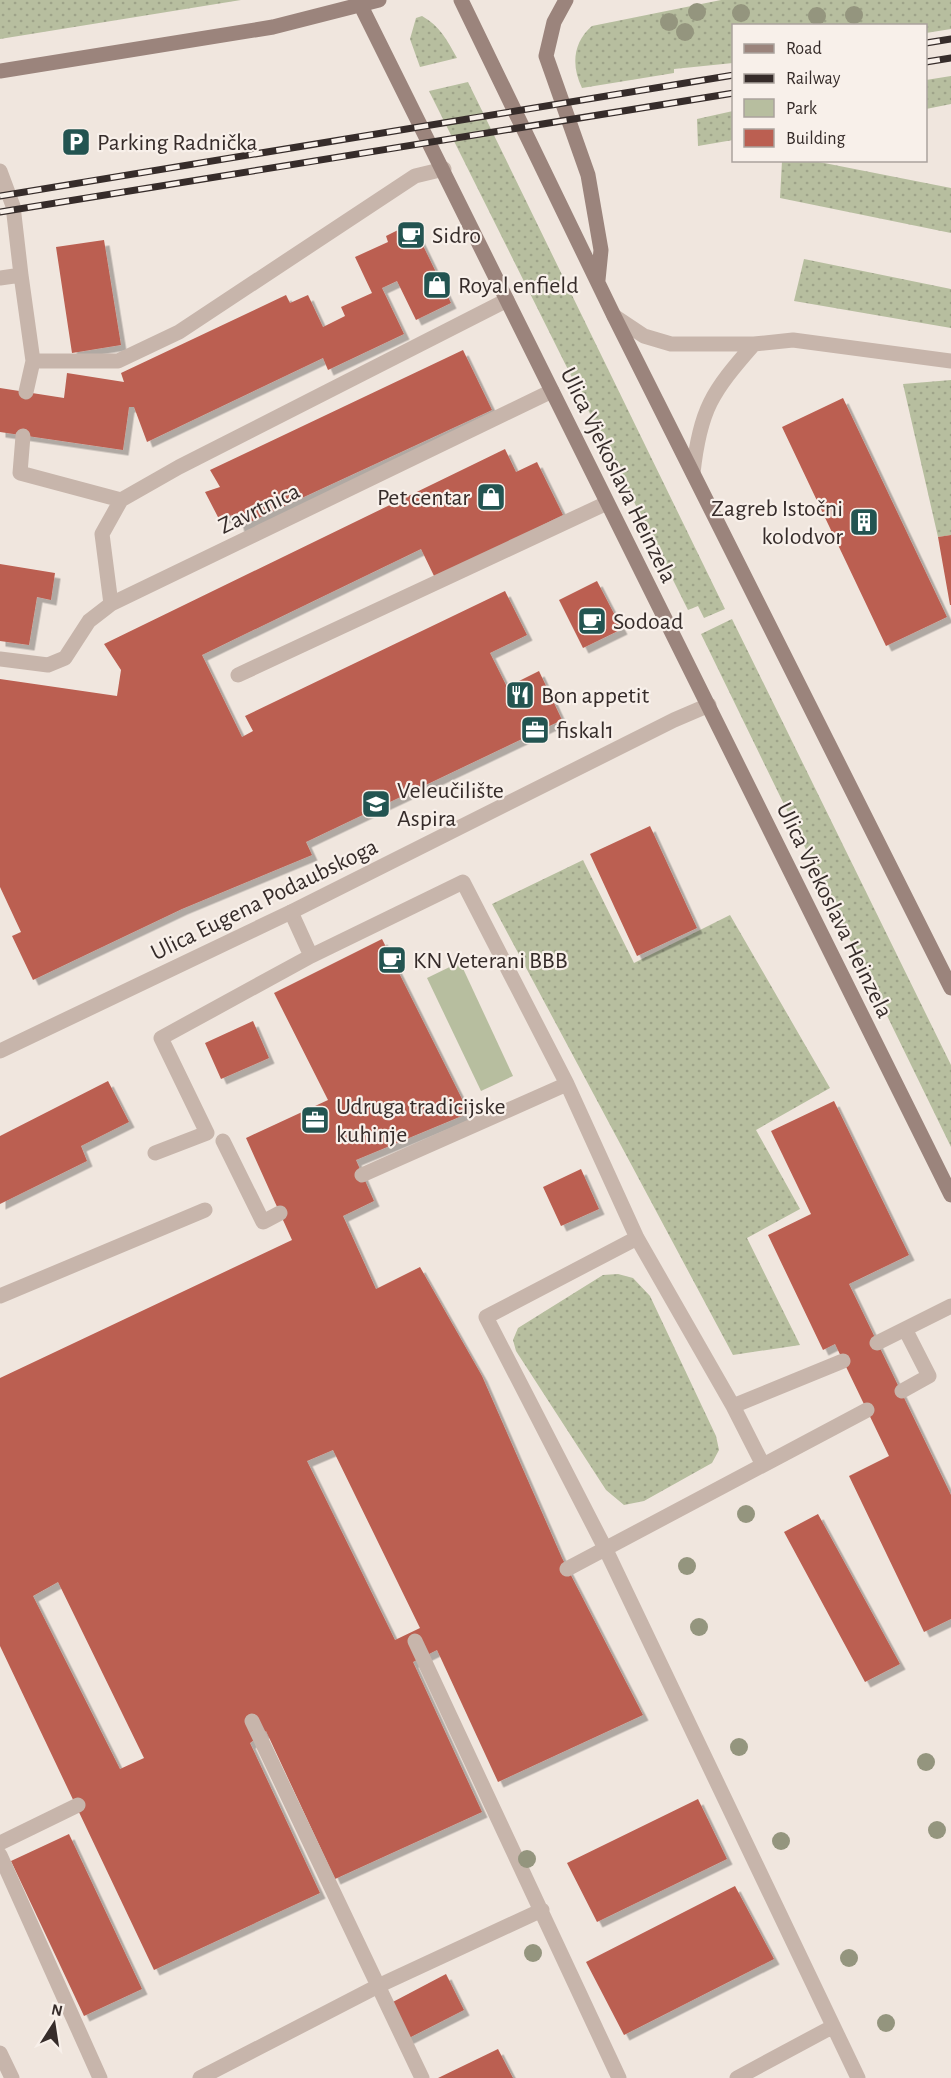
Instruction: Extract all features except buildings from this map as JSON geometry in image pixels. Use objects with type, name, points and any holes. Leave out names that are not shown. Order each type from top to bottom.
[{"type":"main road","points":[[0,71],[273,27],[359,2],[379,0]]},
{"type":"main road","points":[[461,0],[614,316],[951,988]]},
{"type":"main road","points":[[566,0],[554,22],[546,56],[588,175],[600,250],[598,283]]},
{"type":"main road","name":"Ulica Vjekoslava Heinzela","points":[[359,2],[951,1196]]},
{"type":"street","points":[[33,361],[118,361],[179,332],[415,176],[444,170]]},
{"type":"street","points":[[0,171],[13,206],[33,361],[26,392]]},
{"type":"street","points":[[0,278],[21,275]]},
{"type":"street","points":[[111,604],[102,534],[121,500],[179,466],[507,300]]},
{"type":"street","points":[[614,316],[644,336],[671,344],[754,344],[793,340],[951,361]]},
{"type":"street","points":[[693,473],[698,432],[708,405],[720,383],[754,344]]},
{"type":"street","name":"Zavrtnica","points":[[0,659],[48,665],[65,658],[89,621],[111,604],[552,392]]},
{"type":"street","points":[[23,436],[20,473],[121,500]]},
{"type":"street","points":[[238,675],[607,503]]},
{"type":"street","name":"Ulica Eugena Podaubskoga","points":[[0,1052],[291,912],[663,725],[709,705]]},
{"type":"street","points":[[155,1153],[207,1132],[160,1038],[311,956],[463,882],[567,1084],[637,1238],[733,1406],[763,1465]]},
{"type":"street","points":[[291,912],[311,956]]},
{"type":"street","points":[[362,1175],[567,1084]]},
{"type":"street","points":[[222,1141],[263,1222],[280,1213]]},
{"type":"street","points":[[0,1296],[205,1210]]},
{"type":"street","points":[[637,1238],[486,1317],[606,1550],[858,2078]]},
{"type":"street","points":[[877,1343],[951,1306]]},
{"type":"street","points":[[902,1391],[929,1376],[905,1329]]},
{"type":"street","points":[[733,1406],[843,1361]]},
{"type":"street","points":[[567,1569],[867,1410]]},
{"type":"street","points":[[415,1641],[619,2078]]},
{"type":"street","points":[[252,1721],[422,2078]]},
{"type":"street","points":[[0,1843],[78,1805]]},
{"type":"street","points":[[0,1855],[100,2078]]},
{"type":"street","points":[[200,2078],[378,1986],[542,1910]]},
{"type":"street","points":[[738,2078],[832,2027]]},
{"type":"street","points":[[0,2053],[12,2078]]},
{"type":"green space","points":[[0,0],[241,0],[0,39]]},
{"type":"green space","points":[[721,0],[951,0],[951,29],[927,33],[927,24],[732,24],[732,63],[674,69],[674,73],[582,88],[576,71],[576,55],[581,39],[592,26]]},
{"type":"green space","points":[[422,16],[438,29],[457,58],[420,67],[410,39],[416,18]]},
{"type":"green space","points":[[951,76],[951,104],[927,109],[927,80]]},
{"type":"green space","points":[[468,82],[725,609],[704,618],[698,606],[688,610],[429,91]]},
{"type":"green space","points":[[732,111],[732,140],[698,146],[697,119]]},
{"type":"green space","points":[[782,162],[819,162],[951,188],[951,233],[780,198]]},
{"type":"green space","points":[[804,259],[951,289],[951,328],[794,301]]},
{"type":"green space","points":[[951,380],[951,535],[938,537],[903,384]]},
{"type":"green space","points":[[732,619],[951,1065],[951,1147],[701,634]]},
{"type":"green space","points":[[583,860],[634,963],[730,915],[830,1088],[756,1130],[800,1209],[747,1238],[800,1345],[733,1355],[492,904]]},
{"type":"green space","points":[[460,962],[513,1076],[481,1091],[427,978]]},
{"type":"green space","points":[[618,1274],[633,1278],[650,1296],[716,1436],[719,1450],[712,1463],[644,1501],[624,1505],[606,1490],[516,1351],[513,1340],[518,1328],[603,1275]]},
{"type":"railway","points":[[927,43],[951,39]]},
{"type":"railway","points":[[927,62],[951,58]]},
{"type":"railway","points":[[0,196],[732,75]]},
{"type":"railway","points":[[0,212],[732,93]]},
{"type":"place","name":"Parking Radnička","points":[[76,142]]},
{"type":"place","name":"Sidro","points":[[411,235]]},
{"type":"place","name":"Royal enfield","points":[[437,285]]},
{"type":"place","name":"Pet centar","points":[[491,497]]},
{"type":"place","name":"Zagreb Istočni kolodvor","points":[[864,522]]},
{"type":"place","name":"Sodoad","points":[[592,621]]},
{"type":"place","name":"Bon appetit","points":[[520,695]]},
{"type":"place","name":"fiskal1","points":[[535,730]]},
{"type":"place","name":"Veleučilište Aspira","points":[[376,804]]},
{"type":"place","name":"KN Veterani BBB","points":[[392,960]]},
{"type":"place","name":"Udruga tradicijske kuhinje","points":[[315,1120]]}]
